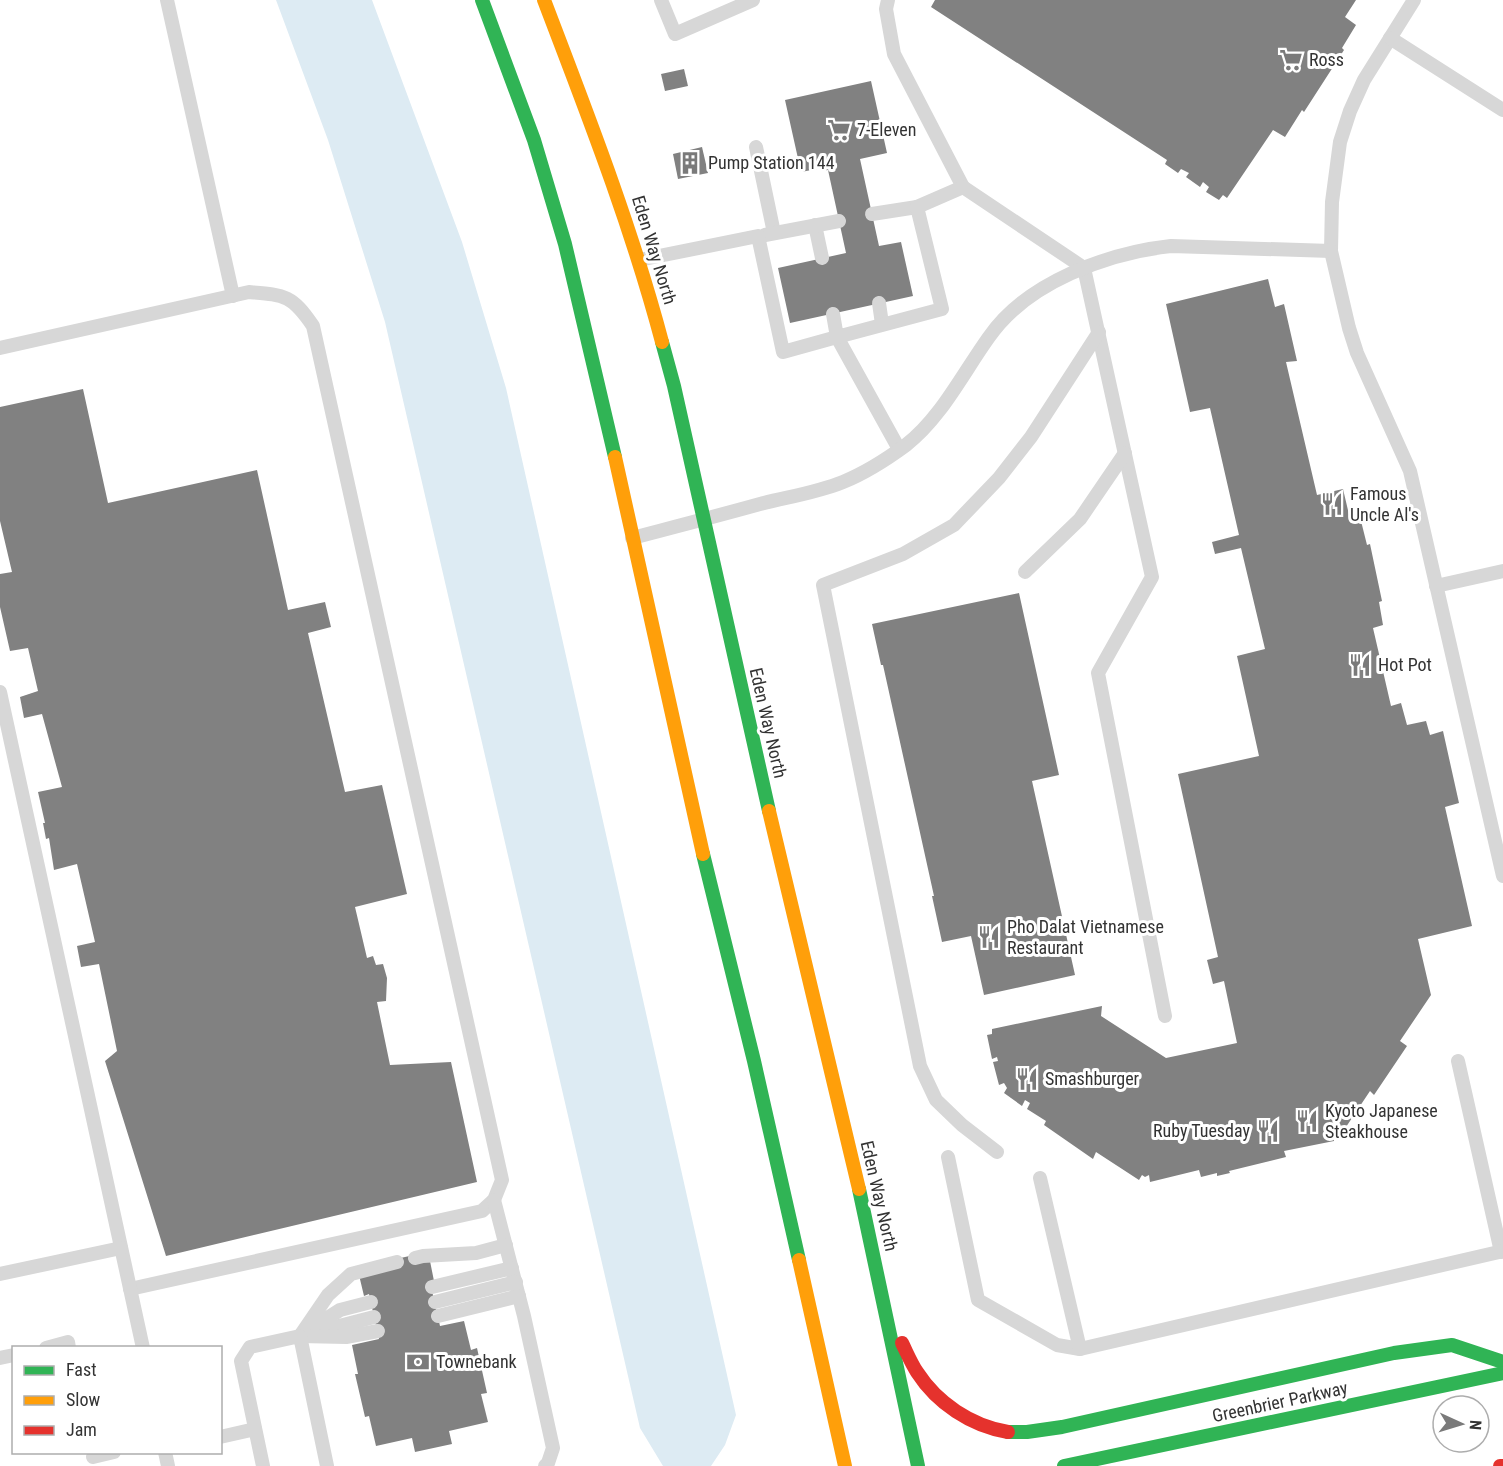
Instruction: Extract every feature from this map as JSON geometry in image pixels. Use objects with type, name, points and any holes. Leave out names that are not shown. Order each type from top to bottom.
[{"type":"street","points":[[482,0],[534,140],[565,244],[590,346],[708,877],[781,1175],[845,1466]]},
{"type":"street","name":"Eden Way North","points":[[544,0],[616,189],[639,260],[674,386],[782,867],[859,1188],[918,1466]]},
{"type":"street","points":[[886,1311],[918,1373],[936,1395],[973,1422],[989,1429],[1009,1432],[1062,1427],[1394,1353],[1452,1345],[1503,1362]]},
{"type":"street","name":"Greenbrier Parkway","points":[[1064,1466],[1503,1373]]},
{"type":"lane","points":[[167,0],[232,296]]},
{"type":"lane","points":[[661,0],[675,34],[753,0]]},
{"type":"lane","points":[[888,0],[886,9],[894,54],[963,187],[1084,268],[1152,577],[1098,673],[1165,1016]]},
{"type":"lane","points":[[1414,0],[1364,80],[1344,127],[1332,202],[1331,251],[1357,353],[1410,471],[1501,857],[1503,876]]},
{"type":"lane","points":[[1390,38],[1503,110]]},
{"type":"lane","points":[[756,147],[774,233]]},
{"type":"lane","points":[[872,214],[917,207],[963,187]]},
{"type":"lane","points":[[758,236],[783,352],[942,309],[917,207]]},
{"type":"lane","points":[[639,260],[839,221]]},
{"type":"lane","points":[[815,225],[822,258]]},
{"type":"lane","points":[[632,538],[843,482],[875,465],[907,444],[930,421],[1001,322],[1035,295],[1084,268],[1119,256],[1171,246],[1331,251]]},
{"type":"lane","points":[[0,348],[249,292],[281,294],[302,309],[313,326],[502,1180],[495,1200],[482,1211],[130,1289]]},
{"type":"lane","points":[[879,303],[882,324]]},
{"type":"lane","points":[[833,314],[837,336],[899,449]]},
{"type":"lane","points":[[998,1152],[962,1125],[936,1100],[920,1066],[824,585],[903,554],[954,525],[999,478],[1031,437],[1099,332]]},
{"type":"lane","points":[[1025,572],[1080,519],[1125,453]]},
{"type":"lane","points":[[1436,586],[1503,571]]},
{"type":"lane","points":[[0,692],[143,1346]]},
{"type":"lane","points":[[948,1157],[978,1300],[1057,1345],[1080,1349],[1502,1252],[1458,1061]]},
{"type":"lane","points":[[1040,1178],[1080,1349]]},
{"type":"lane","points":[[495,1200],[553,1448],[549,1463],[545,1466]]},
{"type":"lane","points":[[415,1258],[476,1253],[506,1245]]},
{"type":"lane","points":[[0,1274],[121,1248]]},
{"type":"lane","points":[[327,1466],[300,1336],[328,1295],[351,1274],[397,1262]]},
{"type":"lane","points":[[432,1287],[512,1268]]},
{"type":"lane","points":[[516,1282],[437,1309],[519,1296]]},
{"type":"lane","points":[[300,1336],[340,1310],[371,1302]]},
{"type":"lane","points":[[263,1466],[240,1361],[250,1347],[374,1317]]},
{"type":"lane","points":[[300,1336],[346,1337],[378,1331]]},
{"type":"lane","points":[[50,1346],[68,1342],[69,1346]]},
{"type":"lane","points":[[222,1437],[255,1429]]},
{"type":"lane","points":[[93,1459],[108,1454]]},
{"type":"shaded area","points":[[276,0],[372,0],[462,242],[506,388],[736,1415],[725,1445],[711,1466],[663,1466],[640,1428],[385,322],[328,140]]},
{"type":"building","points":[[935,0],[1356,0],[1345,17],[1356,25],[1342,48],[1344,50],[1285,137],[1273,130],[1227,198],[1223,195],[1219,200],[1206,192],[1209,187],[1203,182],[1200,187],[1186,177],[1189,173],[1181,169],[1178,173],[1165,164],[1167,160],[931,7]]},
{"type":"building","points":[[684,69],[688,86],[665,91],[661,74]]},
{"type":"building","points":[[871,81],[887,153],[860,159],[879,246],[901,242],[913,296],[790,323],[778,268],[846,253],[828,170],[822,171],[822,168],[801,172],[785,100]]},
{"type":"building","name":"Pump Station 144","points":[[702,147],[708,173],[678,179],[673,154]]},
{"type":"building","points":[[1268,279],[1275,307],[1284,304],[1297,361],[1286,362],[1317,495],[1343,489],[1351,523],[1361,521],[1367,545],[1370,544],[1382,601],[1379,602],[1383,625],[1373,628],[1391,706],[1401,703],[1407,725],[1426,721],[1430,735],[1443,731],[1459,803],[1445,807],[1472,926],[1418,939],[1431,995],[1400,1041],[1407,1046],[1374,1095],[1370,1091],[1342,1133],[1339,1131],[1334,1135],[1334,1141],[1284,1151],[1286,1157],[1217,1176],[1217,1173],[1201,1177],[1199,1170],[1150,1182],[1149,1175],[1145,1177],[1142,1175],[1139,1180],[1096,1152],[1093,1159],[1044,1125],[1046,1121],[1027,1109],[1030,1103],[1025,1100],[1022,1106],[1004,1093],[1007,1088],[1004,1083],[999,1085],[993,1062],[998,1061],[997,1057],[992,1059],[987,1035],[992,1034],[992,1029],[1102,1006],[1101,1016],[1166,1058],[1237,1043],[1224,981],[1213,984],[1207,960],[1218,957],[1178,774],[1259,756],[1237,656],[1265,649],[1241,548],[1215,554],[1212,542],[1239,535],[1210,408],[1190,412],[1166,304]]},
{"type":"building","points":[[83,389],[108,503],[257,470],[288,610],[325,602],[331,627],[308,633],[345,792],[382,785],[407,894],[355,907],[367,958],[373,956],[376,965],[383,964],[387,978],[386,1001],[377,1002],[390,1065],[451,1062],[477,1182],[166,1256],[105,1061],[117,1051],[99,964],[81,967],[77,946],[95,942],[77,864],[54,870],[49,838],[46,839],[38,792],[62,787],[42,714],[24,718],[20,697],[38,691],[28,648],[10,651],[0,607],[0,574],[12,572],[0,521],[0,407]]},
{"type":"building","points":[[1019,593],[1059,775],[1032,781],[1075,975],[984,995],[971,936],[942,942],[932,896],[934,896],[872,624]]},
{"type":"building","name":"Townebank","points":[[414,1255],[430,1261],[434,1281],[430,1282],[440,1326],[464,1321],[471,1350],[477,1348],[487,1393],[481,1394],[488,1422],[449,1431],[452,1444],[415,1452],[412,1438],[376,1446],[369,1416],[365,1417],[355,1374],[358,1374],[352,1345],[379,1339],[369,1294],[364,1296],[359,1275],[396,1259]]},
{"type":"traffic: fast","points":[[482,0],[534,140],[565,244],[615,457]]},
{"type":"traffic: fast","points":[[662,342],[674,386],[769,811]]},
{"type":"traffic: fast","points":[[703,854],[754,1061],[799,1260]]},
{"type":"traffic: fast","points":[[859,1189],[918,1466]]},
{"type":"traffic: fast","points":[[1008,1432],[1062,1427],[1394,1353],[1452,1345],[1503,1362]]},
{"type":"traffic: fast","points":[[1064,1466],[1503,1373]]},
{"type":"traffic: slow","points":[[544,0],[637,255],[662,342]]},
{"type":"traffic: slow","points":[[615,457],[703,854]]},
{"type":"traffic: slow","points":[[769,811],[859,1189]]},
{"type":"traffic: slow","points":[[799,1260],[845,1466]]},
{"type":"traffic: jam","points":[[902,1343],[917,1372],[934,1394],[968,1419],[1008,1432]]},
{"type":"place","name":"Ross","points":[[1291,60]]},
{"type":"place","name":"7-Eleven","points":[[839,130]]},
{"type":"place","name":"Pump Station 144","points":[[690,163]]},
{"type":"place","name":"Famous Uncle Al's","points":[[1332,504]]},
{"type":"place","name":"Hot Pot","points":[[1360,665]]},
{"type":"place","name":"Pho Dalat Vietnamese Restaurant","points":[[989,937]]},
{"type":"place","name":"Smashburger","points":[[1027,1079]]},
{"type":"place","name":"Kyoto Japanese Steakhouse","points":[[1307,1121]]},
{"type":"place","name":"Ruby Tuesday","points":[[1268,1131]]},
{"type":"place","name":"Townebank","points":[[418,1362]]}]
